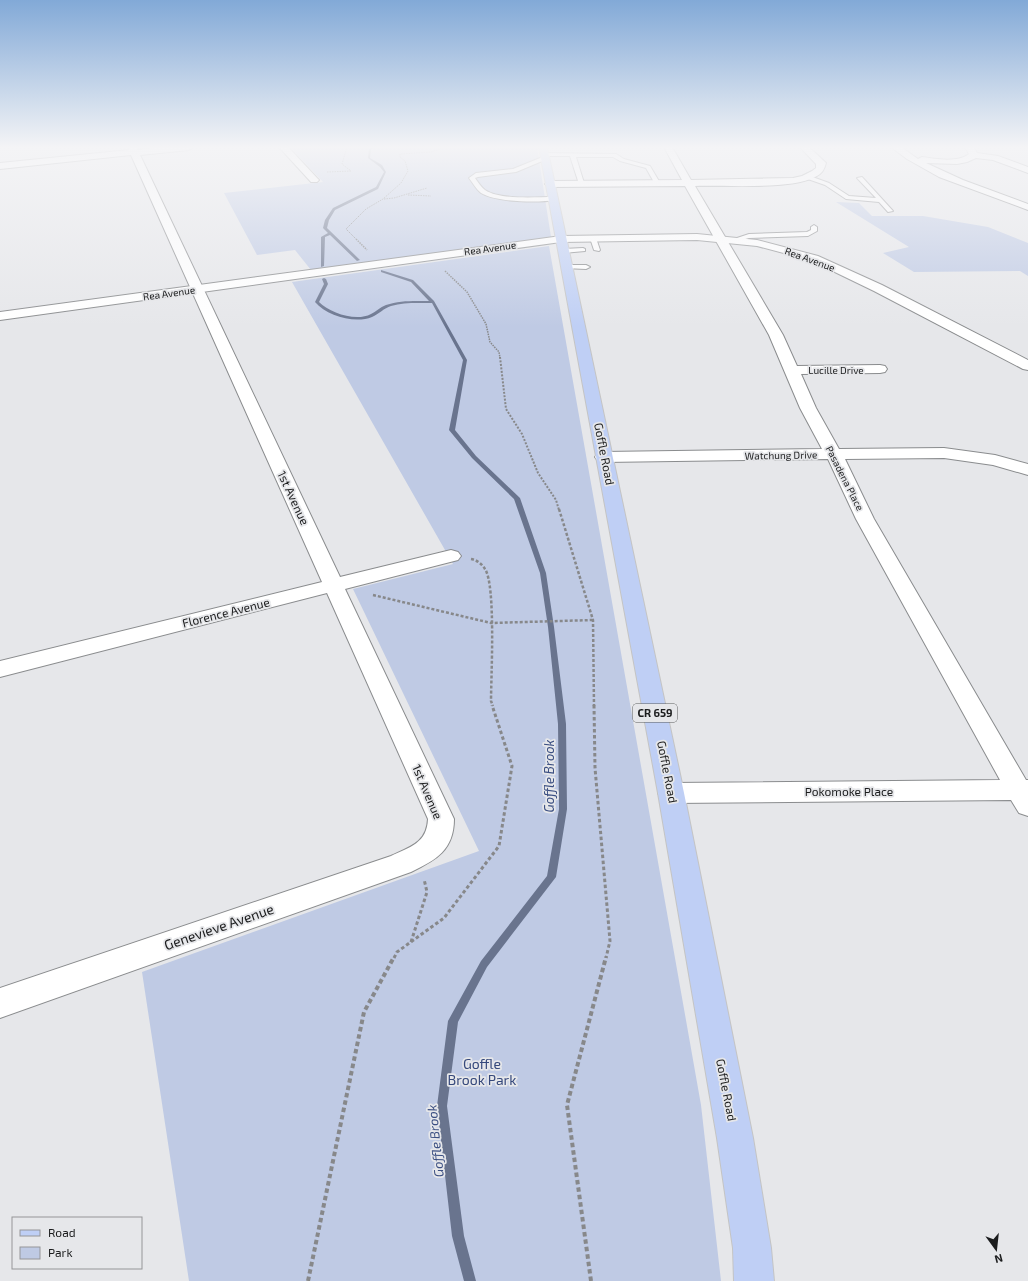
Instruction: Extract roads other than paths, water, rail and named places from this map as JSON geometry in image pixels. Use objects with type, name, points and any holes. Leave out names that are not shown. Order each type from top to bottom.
[{"type":"main road","name":"Goffle Road","points":[[557,207],[572,255],[604,457],[671,793],[735,1138],[752,1248],[754,1281]]},
{"type":"street","name":"1st Avenue","points":[[159,207],[441,819],[442,831],[427,850]]},
{"type":"street","name":"Pasadena Place","points":[[705,207],[728,240],[776,335],[808,408],[833,454],[865,519],[1025,795]]},
{"type":"street","name":"Rea Avenue","points":[[0,316],[430,256],[572,255],[595,244],[697,238],[728,240],[778,247],[820,260],[878,288],[1028,366]]},
{"type":"street","name":"Lucille Drive","points":[[792,370],[880,369]]},
{"type":"street","name":"Watchung Drive","points":[[604,457],[926,453],[961,454],[995,460],[1028,470]]},
{"type":"street","name":"Florence Avenue","points":[[0,669],[451,556]]},
{"type":"street","name":"Pokomoke Place","points":[[671,793],[1025,795]]},
{"type":"street","name":"Genevieve Avenue","points":[[0,1003],[401,864],[427,850]]},
{"type":"lane","points":[[887,207],[890,211]]},
{"type":"lane","points":[[728,240],[749,236],[808,234],[814,231],[814,227]]},
{"type":"waterway","name":"Goffle Brook","points":[[339,207],[334,209],[327,220],[325,228],[358,260]]},
{"type":"waterway","name":"Goffle Brook","points":[[322,266],[323,237],[330,233]]},
{"type":"waterway","name":"Goffle Brook","points":[[382,271],[412,281],[433,302]]},
{"type":"waterway","name":"Goffle Brook","points":[[324,279],[326,284],[317,302],[327,310],[342,316],[365,318],[387,306],[395,304],[433,302]]},
{"type":"waterway","name":"Goffle Brook","points":[[433,302],[465,360],[452,430],[474,457],[517,498],[543,573],[562,724],[563,809],[551,877],[484,964],[453,1021],[442,1106],[458,1236],[470,1281]]},
{"type":"park label","name":"Goffle Brook Park","points":[[482,1072]]}]
